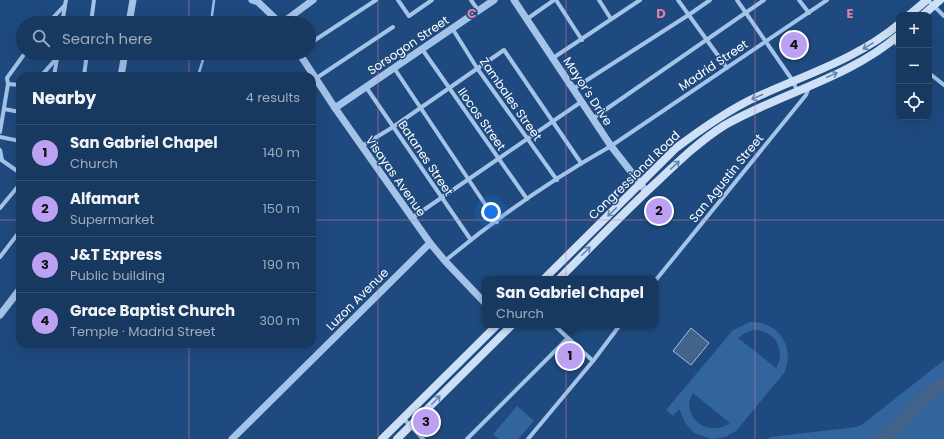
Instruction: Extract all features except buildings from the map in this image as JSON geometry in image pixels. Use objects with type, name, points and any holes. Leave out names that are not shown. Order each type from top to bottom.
[{"type":"main road","points":[[914,12],[929,2],[940,0]]},
{"type":"main road","points":[[924,12],[929,2]]},
{"type":"main road","name":"Congressional Road","points":[[547,276],[676,148],[699,130],[750,100],[863,49],[896,26]]},
{"type":"main road","name":"Congressional Road","points":[[562,276],[646,191],[682,158],[724,126],[754,110],[851,66],[896,41]]},
{"type":"main road","points":[[382,439],[494,328]]},
{"type":"main road","points":[[397,439],[507,328]]},
{"type":"street","points":[[63,16],[66,0]]},
{"type":"street","points":[[92,16],[94,0]]},
{"type":"street","points":[[130,16],[133,0]]},
{"type":"street","points":[[291,16],[313,0]]},
{"type":"street","points":[[316,39],[376,0]]},
{"type":"street","points":[[398,0],[409,16],[432,0]]},
{"type":"street","points":[[471,0],[478,10]]},
{"type":"street","name":"Sorsogon Street","points":[[335,108],[494,0]]},
{"type":"street","name":"Mayor's Drive","points":[[514,0],[611,146],[646,191]]},
{"type":"street","points":[[527,19],[555,0],[582,40]]},
{"type":"street","points":[[599,0],[611,19]]},
{"type":"street","points":[[553,58],[640,0]]},
{"type":"street","points":[[678,0],[690,14],[727,68]]},
{"type":"street","points":[[573,89],[710,0]]},
{"type":"street","points":[[737,0],[793,81],[797,91]]},
{"type":"street","points":[[592,118],[708,40],[745,12],[764,0]]},
{"type":"street","points":[[799,0],[809,13]]},
{"type":"street","name":"Madrid Street","points":[[611,146],[827,0]]},
{"type":"street","points":[[256,1],[273,16]]},
{"type":"street","points":[[929,2],[944,16]]},
{"type":"street","points":[[55,16],[65,5]]},
{"type":"street","points":[[316,78],[393,27]]},
{"type":"street","name":"Zambales Street","points":[[452,28],[477,68],[557,180]]},
{"type":"street","name":"Ilocos Street","points":[[422,49],[527,199]]},
{"type":"street","points":[[362,146],[420,109],[504,50],[581,163]]},
{"type":"street","points":[[0,132],[8,84],[7,78],[20,60]]},
{"type":"street","points":[[45,72],[55,60]]},
{"type":"street","points":[[54,72],[56,60]]},
{"type":"street","points":[[85,72],[86,60]]},
{"type":"street","points":[[122,72],[124,60]]},
{"type":"street","name":"Visayas Avenue","points":[[303,60],[311,72]]},
{"type":"street","points":[[394,68],[497,222]]},
{"type":"street","points":[[932,75],[944,85]]},
{"type":"street","name":"Visayas Avenue","points":[[316,80],[430,243],[445,262],[482,301]]},
{"type":"street","points":[[8,84],[16,85]]},
{"type":"street","name":"San Agustin Street","points":[[658,277],[806,95],[810,85]]},
{"type":"street","name":"Batanes Street","points":[[366,87],[471,240]]},
{"type":"street","points":[[412,218],[469,181],[498,159],[554,122],[581,102]]},
{"type":"street","points":[[4,109],[16,111]]},
{"type":"street","points":[[0,138],[16,140]]},
{"type":"street","points":[[445,262],[471,240],[527,199],[581,163],[611,146]]},
{"type":"street","points":[[0,150],[1,161],[16,170]]},
{"type":"street","points":[[0,208],[16,189]]},
{"type":"street","points":[[0,257],[16,236]]},
{"type":"street","name":"Luzon Avenue","points":[[232,439],[430,243]]},
{"type":"street","points":[[0,315],[16,294]]},
{"type":"street","points":[[557,328],[593,361]]},
{"type":"street","points":[[528,439],[593,361],[618,328]]},
{"type":"street","points":[[468,439],[568,339]]},
{"type":"street","points":[[403,418],[423,439]]},
{"type":"shaded area","points":[[750,322],[769,326],[782,337],[786,345],[788,354],[787,363],[784,373],[736,431],[725,437],[712,439],[694,433],[686,424],[679,409],[673,416],[666,410],[733,330]],"holes":[[[753,330],[767,333],[776,342],[780,354],[776,368],[738,338]],[[693,393],[730,423],[722,427],[713,428],[705,427],[698,423],[690,410],[690,402]]]},
{"type":"shaded area","points":[[691,328],[709,343],[691,365],[673,351]]},
{"type":"shaded area","points":[[944,360],[944,439],[768,439],[770,437],[857,427],[863,424]]},
{"type":"shaded area","points":[[517,406],[534,421],[518,439],[499,439],[493,434]]},
{"type":"waterway","points":[[212,16],[214,0]]},
{"type":"waterway","points":[[199,72],[203,60]]},
{"type":"waterway","points":[[882,439],[898,426],[926,397],[944,385]]},
{"type":"place","name":"Grace Baptist Church","points":[[794,45]]},
{"type":"place","name":"Alfamart","points":[[659,211]]},
{"type":"place","name":"San Gabriel Chapel","points":[[570,356]]},
{"type":"place","name":"J&T Express","points":[[426,422]]}]
